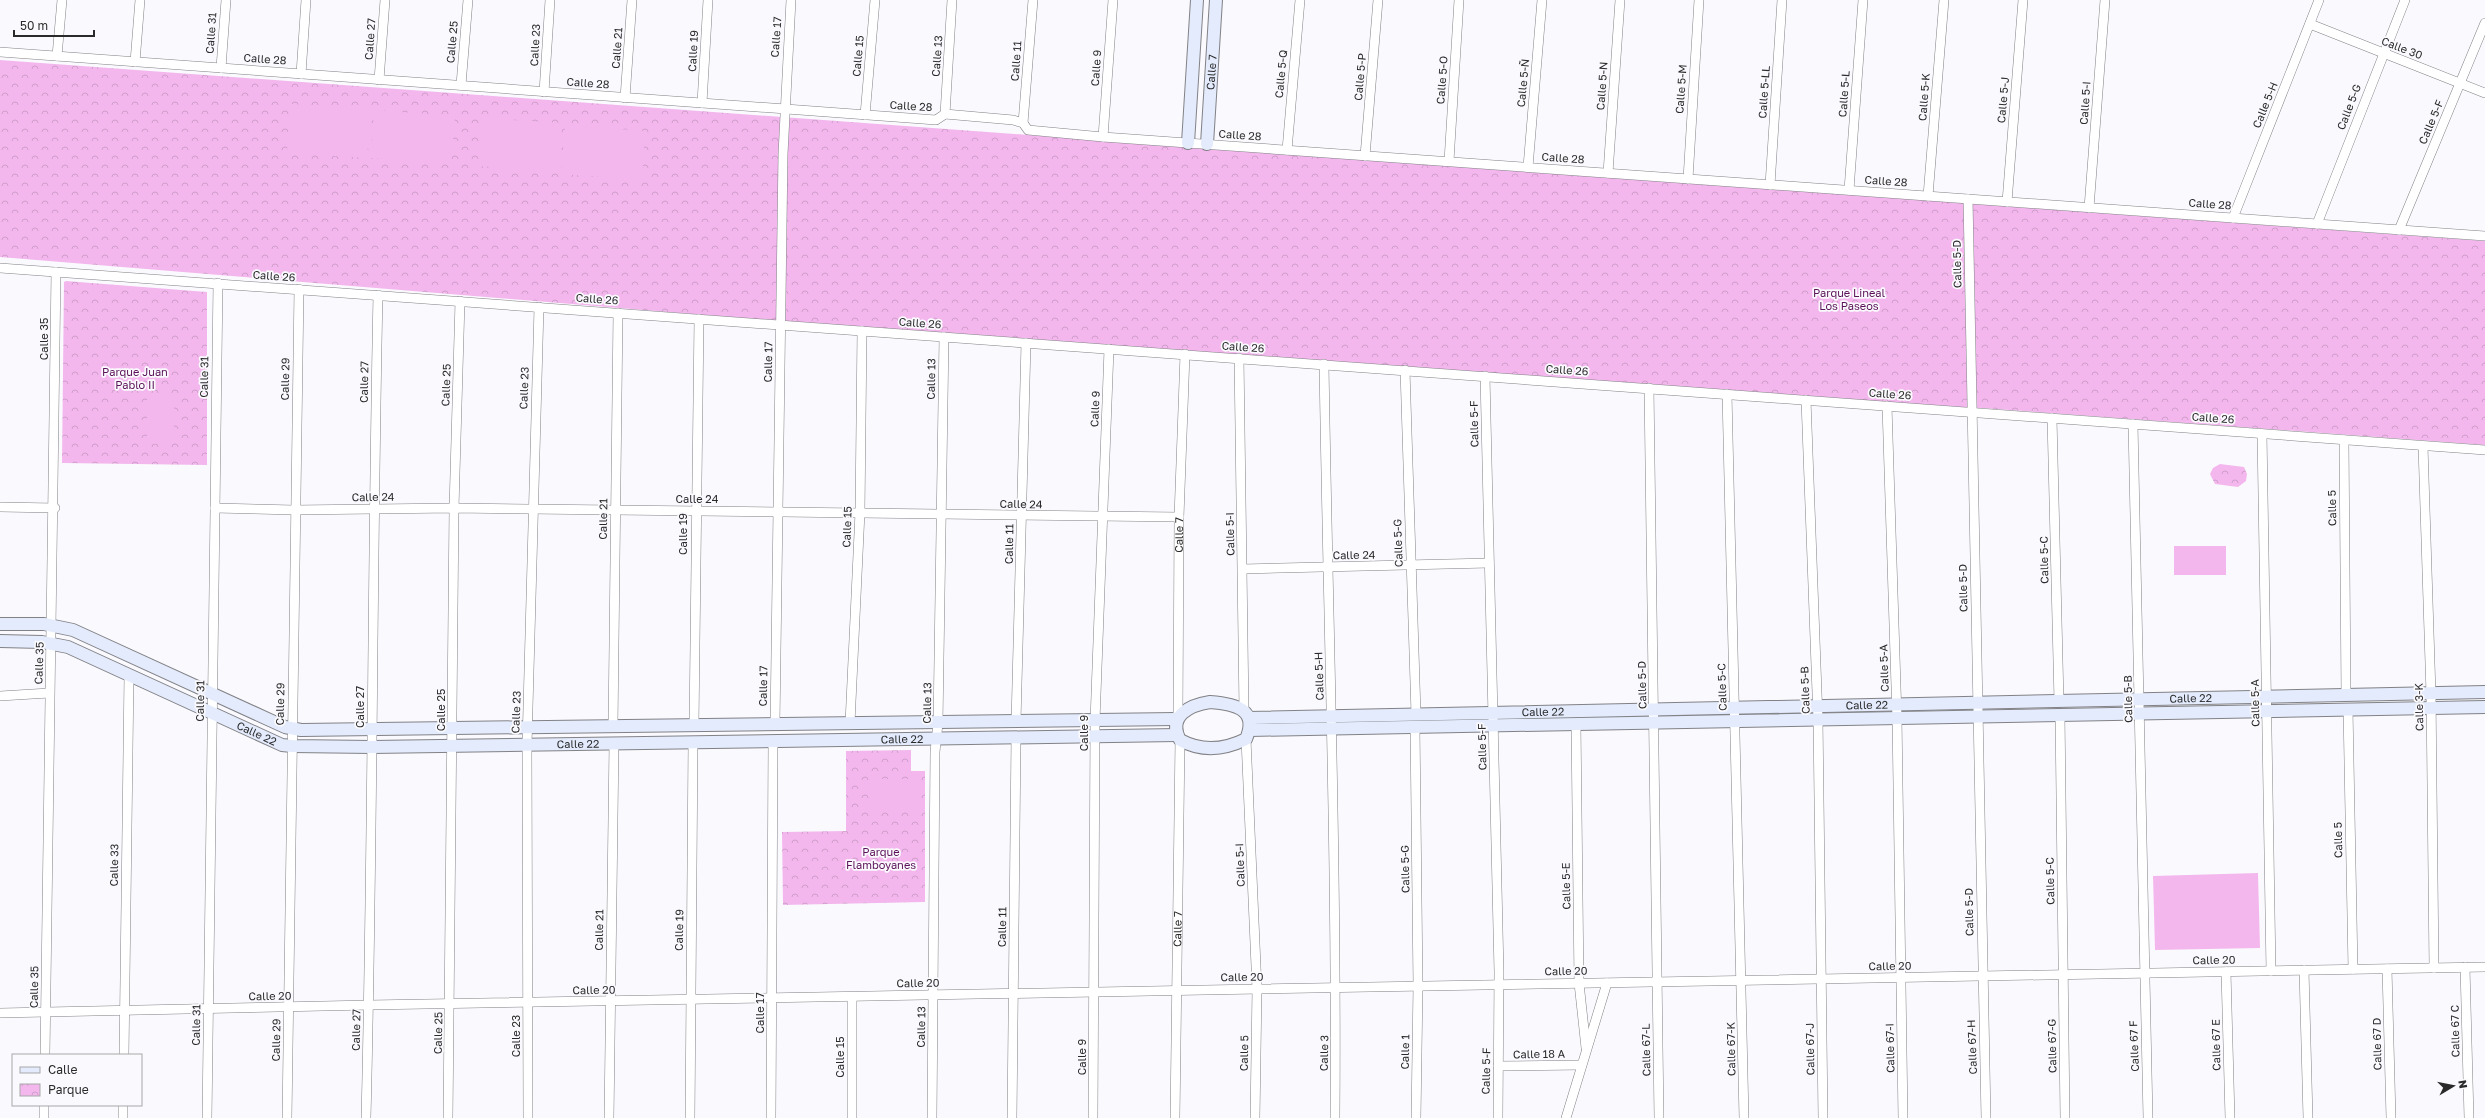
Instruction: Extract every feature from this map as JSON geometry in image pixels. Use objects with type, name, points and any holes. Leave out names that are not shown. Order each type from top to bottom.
[{"type":"street","points":[[57,56],[62,0]]},
{"type":"street","points":[[134,62],[140,0]]},
{"type":"street","name":"Calle 31","points":[[221,68],[226,0]]},
{"type":"street","points":[[301,74],[306,0]]},
{"type":"street","name":"Calle 27","points":[[380,80],[385,0]]},
{"type":"street","name":"Calle 25","points":[[461,86],[468,0]]},
{"type":"street","name":"Calle 23","points":[[544,92],[550,0]]},
{"type":"street","name":"Calle 21","points":[[625,98],[632,0]]},
{"type":"street","name":"Calle 19","points":[[702,103],[708,0]]},
{"type":"street","name":"Calle 17","points":[[775,724],[784,109],[791,0]]},
{"type":"street","name":"Calle 15","points":[[865,115],[875,0]]},
{"type":"street","name":"Calle 13","points":[[945,114],[952,0]]},
{"type":"street","name":"Calle 11","points":[[1023,123],[1033,0]]},
{"type":"street","name":"Calle 9","points":[[1103,137],[1113,0]]},
{"type":"street","name":"Calle 7","points":[[1188,143],[1197,0]]},
{"type":"street","name":"Calle 7","points":[[1206,144],[1216,0]]},
{"type":"street","name":"Calle 5-Q","points":[[1287,150],[1300,0]]},
{"type":"street","name":"Calle 5-P","points":[[1365,156],[1378,0]]},
{"type":"street","name":"Calle 5-O","points":[[1449,162],[1459,0]]},
{"type":"street","name":"Calle 5-Ñ","points":[[1528,167],[1542,0]]},
{"type":"street","name":"Calle 5-N","points":[[1608,173],[1620,0]]},
{"type":"street","name":"Calle 5-M","points":[[1688,179],[1699,0]]},
{"type":"street","name":"Calle 5-LL","points":[[1770,185],[1782,0]]},
{"type":"street","name":"Calle 5-L","points":[[1849,190],[1863,0]]},
{"type":"street","name":"Calle 5-K","points":[[1928,196],[1944,0]]},
{"type":"street","name":"Calle 5-J","points":[[2007,202],[2023,0]]},
{"type":"street","name":"Calle 5-I","points":[[2089,208],[2104,0]]},
{"type":"street","name":"Calle 5-H","points":[[2233,218],[2319,0]]},
{"type":"street","name":"Calle 5-G","points":[[2317,224],[2382,53],[2404,0]]},
{"type":"street","name":"Calle 5-F","points":[[2399,230],[2485,23]]},
{"type":"street","name":"Calle 30","points":[[2310,24],[2485,93]]},
{"type":"street","name":"Calle 28","points":[[0,52],[936,120],[945,114],[1013,120],[1023,123],[1028,130],[1103,137],[2485,236]]},
{"type":"street","name":"Calle 5-D","points":[[1968,199],[1971,412],[1979,716],[1982,976]]},
{"type":"street","name":"Calle 26","points":[[0,268],[2485,450]]},
{"type":"street","name":"Calle 35","points":[[45,1054],[49,842],[49,694],[55,508],[56,272]]},
{"type":"street","name":"Calle 31","points":[[207,1118],[218,284]]},
{"type":"street","name":"Calle 29","points":[[287,1118],[294,510],[299,289]]},
{"type":"street","name":"Calle 27","points":[[366,1118],[372,747],[373,509],[378,295]]},
{"type":"street","name":"Calle 25","points":[[448,1118],[453,745],[454,508],[460,301]]},
{"type":"street","name":"Calle 23","points":[[528,1118],[527,744],[539,307]]},
{"type":"street","name":"Calle 21","points":[[613,726],[618,313]]},
{"type":"street","name":"Calle 19","points":[[694,725],[695,511],[699,319]]},
{"type":"street","name":"Calle 15","points":[[850,723],[860,512],[862,330]]},
{"type":"street","name":"Calle 13","points":[[932,1118],[935,752],[938,738],[944,337]]},
{"type":"street","name":"Calle 11","points":[[1016,722],[1026,343]]},
{"type":"street","name":"Calle 9","points":[[1093,1118],[1095,721],[1109,349]]},
{"type":"street","name":"Calle 7","points":[[1177,718],[1179,517],[1185,354]]},
{"type":"street","name":"Calle 5-I","points":[[1238,358],[1243,569],[1257,989]]},
{"type":"street","name":"Calle 5-H","points":[[1324,364],[1327,567],[1333,728],[1336,988]]},
{"type":"street","name":"Calle 5-G","points":[[1405,370],[1410,566],[1416,714]]},
{"type":"street","name":"Calle 5-F","points":[[1485,376],[1499,985],[1498,1118]]},
{"type":"street","name":"Calle 5-D","points":[[1649,388],[1657,982]]},
{"type":"street","name":"Calle 5-C","points":[[1727,394],[1741,980]]},
{"type":"street","name":"Calle 5-B","points":[[1806,400],[1818,719],[1821,979]]},
{"type":"street","name":"Calle 5-A","points":[[1887,406],[1898,718],[1901,978]]},
{"type":"street","name":"Calle 5-C","points":[[2052,418],[2059,701]]},
{"type":"street","name":"Calle 5-B","points":[[2133,424],[2140,700],[2144,973]]},
{"type":"street","name":"Calle 5-A","points":[[2262,434],[2272,971]]},
{"type":"street","name":"Calle 5","points":[[2344,440],[2346,695]]},
{"type":"street","name":"Calle 3-K","points":[[2423,446],[2431,694],[2434,968]]},
{"type":"street","points":[[0,507],[55,508]]},
{"type":"street","name":"Calle 24","points":[[215,508],[294,510],[454,508],[778,511],[942,515],[1179,517]]},
{"type":"street","name":"Calle 24","points":[[1243,569],[1489,563]]},
{"type":"street","name":"Calle 22","points":[[0,624],[52,626],[73,630],[212,694],[292,728],[301,730],[1095,721],[1177,718]]},
{"type":"street","name":"Calle 22","points":[[0,641],[51,643],[68,647],[282,745],[292,746],[372,747],[1095,736],[1178,737]]},
{"type":"street","name":"Calle 33","points":[[124,1054],[129,675]]},
{"type":"street","name":"Calle 22","points":[[1248,724],[1332,716],[2485,692]]},
{"type":"street","points":[[0,696],[49,694]]},
{"type":"street","points":[[1210,702],[1222,703],[1248,724],[1235,744],[1214,748],[1191,746],[1178,737],[1177,718],[1196,704],[1210,702]]},
{"type":"street","name":"Calle 22","points":[[1248,724],[1333,728],[1415,727],[2485,707]]},
{"type":"street","name":"Calle 5","points":[[2348,709],[2353,970]]},
{"type":"street","name":"Calle 5-C","points":[[2060,715],[2063,975]]},
{"type":"street","name":"Calle 5-E","points":[[1576,724],[1579,983],[1586,1048]]},
{"type":"street","name":"Calle 5-G","points":[[1415,727],[1418,986]]},
{"type":"street","name":"Calle 11","points":[[1012,1118],[1016,737]]},
{"type":"street","name":"Calle 7","points":[[1175,1118],[1178,737]]},
{"type":"street","name":"Calle 17","points":[[772,1118],[773,740]]},
{"type":"street","name":"Calle 19","points":[[690,1118],[693,742]]},
{"type":"street","name":"Calle 21","points":[[609,1118],[614,743]]},
{"type":"street","name":"Calle 20","points":[[0,1014],[369,1005],[450,1005],[1177,990],[2485,967]]},
{"type":"street","name":"Calle 67 C","points":[[2465,968],[2469,1118]]},
{"type":"street","name":"Calle 67 D","points":[[2387,969],[2391,1118]]},
{"type":"street","points":[[2304,970],[2308,1118]]},
{"type":"street","name":"Calle 67 E","points":[[2226,972],[2230,1118]]},
{"type":"street","name":"Calle 67 F","points":[[2144,973],[2148,1118]]},
{"type":"street","name":"Calle 67-G","points":[[2063,975],[2065,1118]]},
{"type":"street","name":"Calle 67-H","points":[[1982,976],[1986,1118]]},
{"type":"street","name":"Calle 67-I","points":[[1901,978],[1903,1118]]},
{"type":"street","name":"Calle 67-J","points":[[1821,979],[1823,1118]]},
{"type":"street","name":"Calle 67-K","points":[[1741,980],[1744,1118]]},
{"type":"street","name":"Calle 67-L","points":[[1657,982],[1659,1117]]},
{"type":"street","name":"Calle 5-E","points":[[1566,1118],[1586,1048],[1607,983]]},
{"type":"street","name":"Calle 1","points":[[1416,1118],[1418,986]]},
{"type":"street","name":"Calle 3","points":[[1335,1118],[1336,988]]},
{"type":"street","name":"Calle 5","points":[[1255,1118],[1257,989]]},
{"type":"street","name":"Calle 15","points":[[852,997],[852,1118]]},
{"type":"street","name":"Calle 18 A","points":[[1498,1066],[1581,1065]]},
{"type":"street","points":[[44,1106],[44,1118]]},
{"type":"street","points":[[123,1106],[123,1118]]},
{"type":"green space","name":"Parque Lineal Los Paseos","points":[[0,60],[2485,241],[2485,445],[1982,408],[1870,405],[777,321],[0,257]]},
{"type":"green space","points":[[290,104],[371,110],[367,158],[287,153]]},
{"type":"green space","points":[[374,110],[455,116],[451,164],[371,158]]},
{"type":"green space","points":[[481,118],[562,123],[558,172],[478,166]]},
{"type":"green space","points":[[565,125],[645,131],[642,180],[561,174]]},
{"type":"green space","name":"Parque Juan Pablo II","points":[[64,282],[207,292],[207,465],[62,463]]},
{"type":"green space","points":[[174,395],[174,443],[147,444],[147,396]]},
{"type":"green space","points":[[2220,464],[2244,467],[2247,474],[2246,481],[2238,487],[2215,484],[2210,474],[2213,468]]},
{"type":"green space","points":[[2174,546],[2226,546],[2226,575],[2174,575]]},
{"type":"green space","name":"Parque Flamboyanes","points":[[911,750],[911,771],[925,771],[925,902],[783,905],[782,832],[846,831],[846,751]]},
{"type":"green space","points":[[870,779],[921,779],[921,807],[870,808]]},
{"type":"green space","points":[[2258,873],[2260,948],[2155,950],[2153,876]]}]
